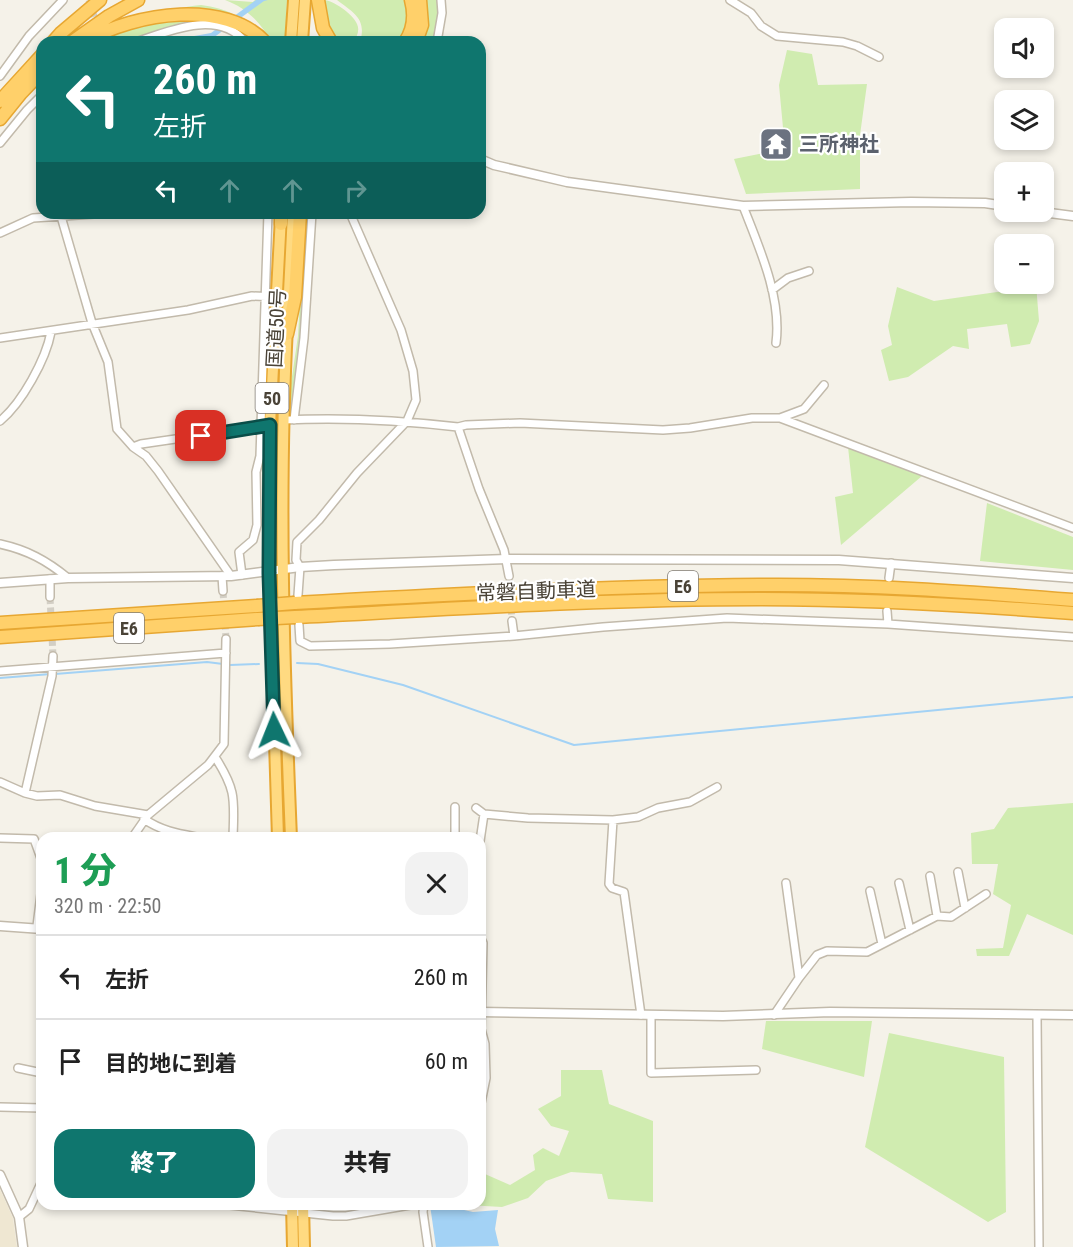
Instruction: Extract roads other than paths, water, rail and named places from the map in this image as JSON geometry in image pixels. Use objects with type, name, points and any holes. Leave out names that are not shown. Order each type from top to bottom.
[{"type":"highway","points":[[58,36],[100,0]]},
{"type":"highway","points":[[68,36],[123,0]]},
{"type":"highway","points":[[81,36],[109,16],[138,0]]},
{"type":"highway","points":[[291,36],[294,0]]},
{"type":"highway","points":[[302,36],[305,0]]},
{"type":"highway","points":[[318,0],[323,28],[328,36]]},
{"type":"highway","points":[[407,36],[412,25],[411,0]]},
{"type":"highway","points":[[418,36],[422,25],[420,0]]},
{"type":"highway","points":[[94,36],[145,12],[183,2]]},
{"type":"highway","points":[[235,9],[256,27],[262,36]]},
{"type":"highway","points":[[0,100],[36,61]]},
{"type":"highway","points":[[0,119],[36,77]]},
{"type":"highway","name":"国道50号","points":[[278,832],[266,426],[272,297],[281,219]]},
{"type":"highway","name":"国道50号","points":[[291,832],[282,570],[288,420],[287,334],[294,219]]},
{"type":"highway","points":[[287,334],[295,297],[300,219]]},
{"type":"highway","name":"常磐自動車道","points":[[0,622],[258,606],[296,599],[501,591],[762,585],[966,592],[1073,600]]},
{"type":"highway","name":"常磐自動車道","points":[[0,637],[258,619],[297,621],[514,605],[761,599],[978,605],[1073,613]]},
{"type":"highway","points":[[293,1247],[297,1210]]},
{"type":"highway","points":[[297,1210],[304,1247]]},
{"type":"street","points":[[0,76],[29,36],[63,0]]},
{"type":"street","points":[[438,36],[442,13],[441,0]]},
{"type":"street","points":[[730,0],[751,13],[761,26],[777,36],[843,42],[879,57]]},
{"type":"street","points":[[155,36],[203,25],[228,28],[237,36]]},
{"type":"street","points":[[0,143],[36,101]]},
{"type":"street","points":[[486,162],[567,183],[743,206],[922,202],[994,204]]},
{"type":"street","points":[[743,206],[772,290],[777,318],[776,343]]},
{"type":"street","points":[[1054,214],[1073,216]]},
{"type":"street","points":[[0,232],[36,218]]},
{"type":"street","points":[[61,219],[92,323],[108,362],[117,429],[133,447],[146,456],[158,471],[226,576],[223,591]]},
{"type":"street","points":[[0,338],[188,310],[252,296],[272,297],[268,219]]},
{"type":"street","points":[[312,219],[304,338],[288,420],[366,419],[407,421],[458,428],[466,425],[520,423],[663,430],[752,418],[780,418],[804,409],[824,385]]},
{"type":"street","points":[[296,599],[300,567],[296,560],[297,542],[407,421],[416,400],[409,354],[401,330],[353,219]]},
{"type":"street","points":[[772,290],[788,278],[809,271]]},
{"type":"street","points":[[0,421],[11,411],[30,384],[50,340],[51,332]]},
{"type":"street","points":[[780,418],[1073,528]]},
{"type":"street","points":[[133,447],[266,426],[255,472],[257,525],[253,540],[238,552],[242,575]]},
{"type":"street","points":[[458,428],[479,489],[507,558],[509,576]]},
{"type":"street","points":[[0,544],[26,550],[68,578]]},
{"type":"street","points":[[0,583],[68,578],[226,576],[269,573],[300,567],[507,558],[720,558],[891,562],[1073,578]]},
{"type":"street","points":[[889,578],[891,562]]},
{"type":"street","points":[[50,579],[50,597]]},
{"type":"street","points":[[887,611],[888,624]]},
{"type":"street","points":[[297,621],[300,641],[310,646],[390,645],[727,618],[888,624],[1073,637]]},
{"type":"street","points":[[512,621],[514,636]]},
{"type":"street","points":[[136,832],[146,817],[215,757],[224,744],[226,639]]},
{"type":"street","points":[[0,670],[226,653]]},
{"type":"street","points":[[25,793],[54,666],[53,656]]},
{"type":"street","points":[[215,757],[231,784],[234,795],[233,832]]},
{"type":"street","points":[[0,782],[37,796],[60,795],[95,806],[146,817],[161,830],[168,832]]},
{"type":"street","points":[[476,808],[484,814],[547,820],[587,818],[613,820],[638,817],[658,808],[690,802],[717,788]]},
{"type":"street","points":[[455,807],[455,832]]},
{"type":"street","points":[[481,832],[484,814]]},
{"type":"street","points":[[613,820],[609,884],[612,888],[624,892],[641,1015]]},
{"type":"street","points":[[0,838],[34,838],[36,844]]},
{"type":"street","points":[[958,872],[965,908]]},
{"type":"street","points":[[930,876],[938,916]]},
{"type":"street","points":[[786,883],[799,978]]},
{"type":"street","points":[[899,883],[910,930]]},
{"type":"street","points":[[870,891],[882,944]]},
{"type":"street","points":[[774,1015],[817,955],[827,951],[867,952],[938,916],[951,917],[986,894]]},
{"type":"street","points":[[0,926],[36,928]]},
{"type":"street","points":[[486,1012],[641,1015],[774,1015],[830,1012],[1073,1015]]},
{"type":"street","points":[[651,1015],[651,1073],[756,1070]]},
{"type":"street","points":[[1037,1016],[1039,1247]]},
{"type":"street","points":[[18,1068],[36,1072]]},
{"type":"street","points":[[0,1107],[36,1108]]},
{"type":"street","points":[[0,1175],[19,1216],[23,1247]]},
{"type":"street","points":[[19,1216],[29,1209],[36,1194]]},
{"type":"street","points":[[309,1210],[346,1216],[382,1210]]},
{"type":"street","points":[[423,1210],[428,1247]]},
{"type":"water","points":[[256,0],[268,0],[216,36],[194,36],[211,33]]},
{"type":"water","points":[[431,1210],[473,1212],[498,1210],[495,1229],[499,1246],[436,1247]]},
{"type":"waterway","points":[[55,674],[207,662],[223,664]]},
{"type":"waterway","points":[[297,663],[318,664],[403,685],[574,745],[1073,697]]},
{"type":"waterway","points":[[230,665],[259,664]]},
{"type":"waterway","points":[[0,678],[51,674]]},
{"type":"tunnel","points":[[89,0],[97,26]]},
{"type":"tunnel","points":[[509,576],[512,621]]},
{"type":"tunnel","points":[[223,591],[226,639]]},
{"type":"tunnel","points":[[50,597],[53,656]]},
{"type":"place","name":"三所神社","points":[[776,144]]}]
